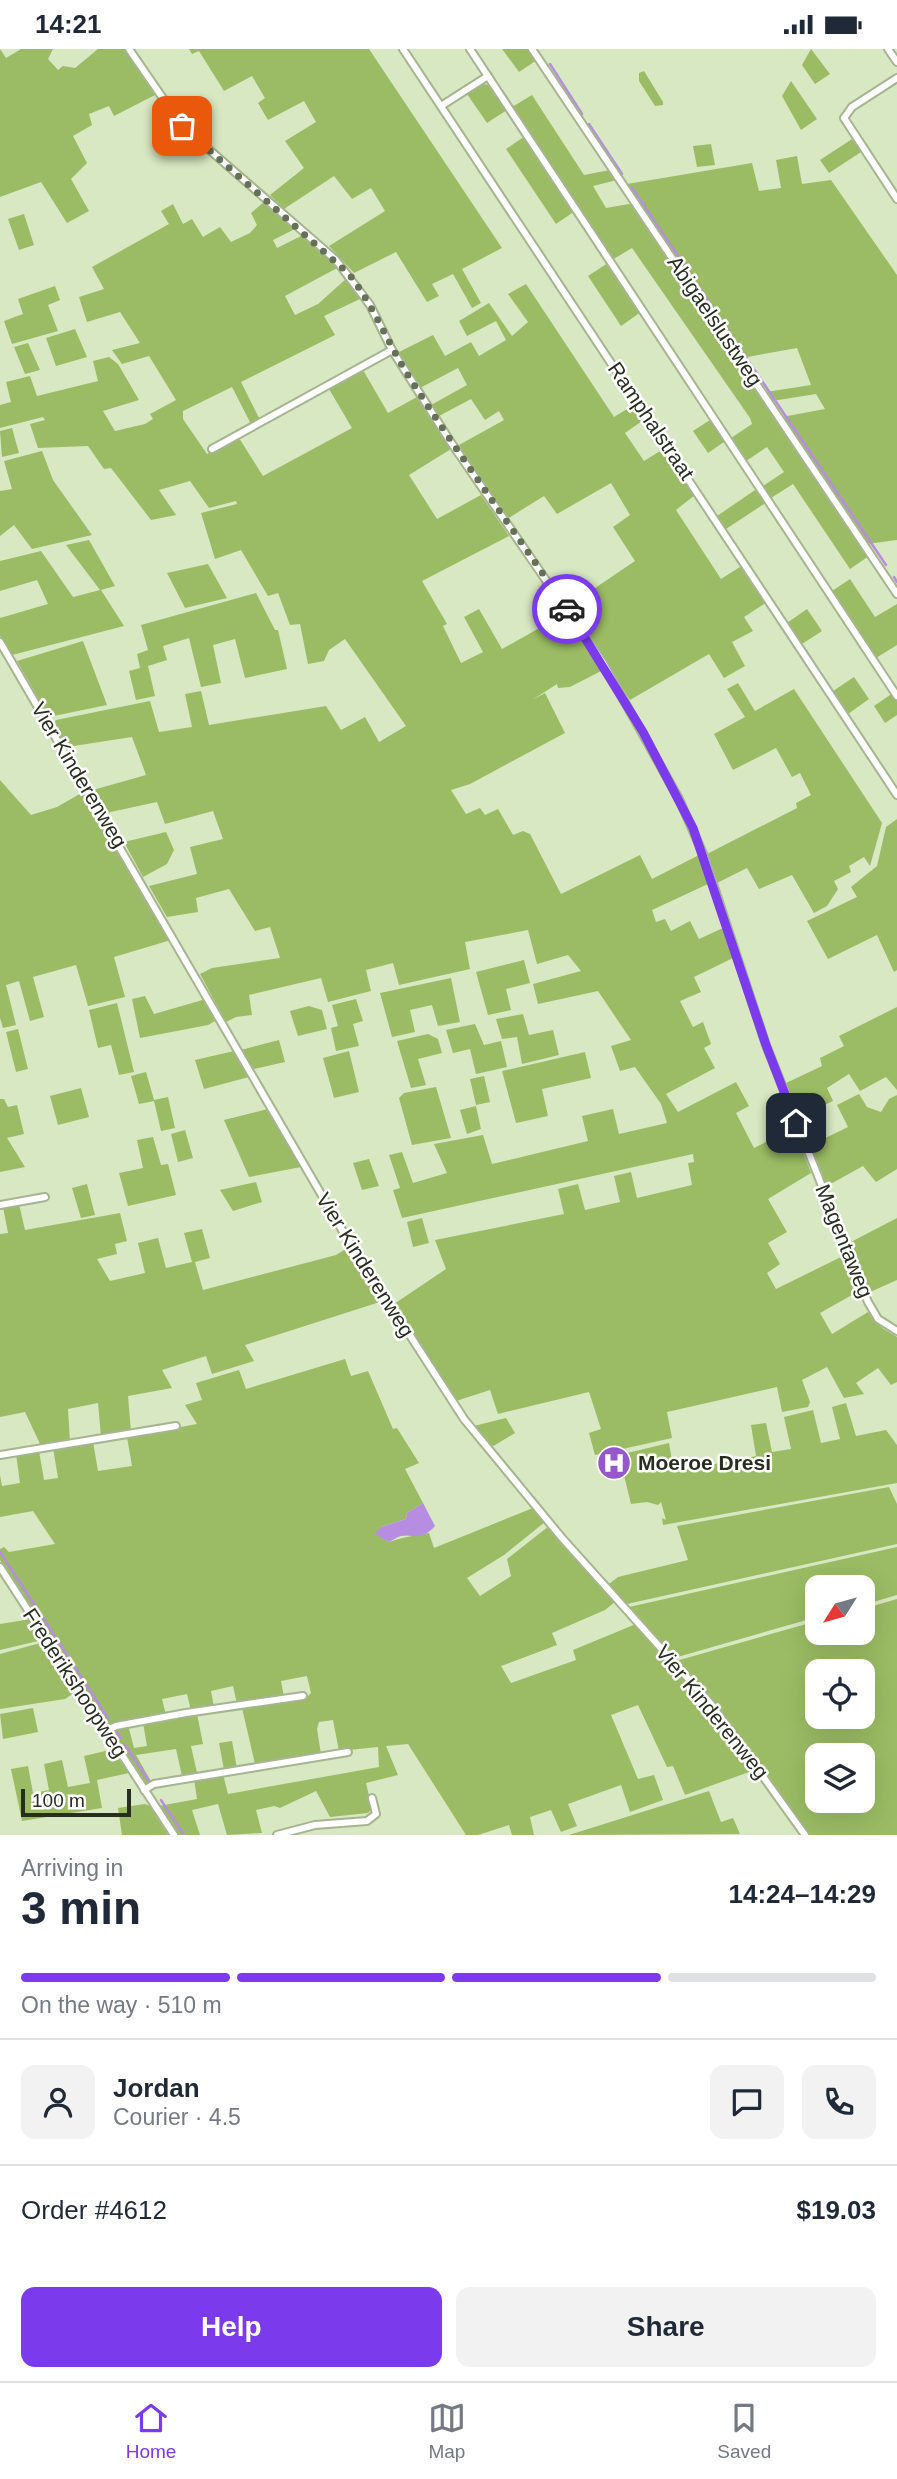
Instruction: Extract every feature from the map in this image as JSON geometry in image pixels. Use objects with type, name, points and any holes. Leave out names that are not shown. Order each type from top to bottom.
[{"type":"street","name":"Magentaweg","points":[[129,49],[182,126],[349,274],[370,305],[392,350],[491,502],[603,663],[679,799],[704,856],[766,1045],[868,1302],[878,1319],[897,1331]]},
{"type":"street","name":"Ramphalstraat","points":[[403,49],[897,795]]},
{"type":"street","points":[[470,49],[897,696]]},
{"type":"street","name":"Abigaelslustweg","points":[[533,49],[897,594]]},
{"type":"street","points":[[888,49],[897,61]]},
{"type":"street","points":[[441,106],[488,76]]},
{"type":"street","points":[[897,78],[852,107],[844,118],[897,199]]},
{"type":"street","points":[[212,449],[392,350]]},
{"type":"street","name":"Vier Kinderenweg","points":[[0,642],[335,1218],[464,1419],[562,1538],[711,1704],[805,1835]]},
{"type":"street","points":[[0,1205],[45,1197]]},
{"type":"street","points":[[0,1455],[176,1426]]},
{"type":"street","name":"Frederikshoopweg","points":[[0,1567],[174,1835]]},
{"type":"street","points":[[106,1731],[116,1726],[186,1713],[303,1696]]},
{"type":"street","points":[[144,1790],[154,1784],[348,1752]]},
{"type":"street","points":[[277,1835],[315,1825],[366,1821],[376,1814],[372,1798]]},
{"type":"green space","points":[[0,49],[6,58],[21,49],[53,49],[48,59],[58,70],[63,66],[75,68],[98,49],[124,49],[155,95],[114,116],[109,106],[89,114],[92,125],[73,136],[87,163],[71,179],[89,211],[67,223],[41,182],[0,197]]},
{"type":"green space","points":[[189,49],[369,49],[502,248],[462,269],[481,303],[472,308],[453,274],[432,284],[439,296],[427,302],[396,252],[354,273],[329,246],[385,211],[371,188],[352,199],[334,176],[284,209],[270,195],[304,168],[285,141],[316,122],[304,101],[268,120],[258,103],[265,98],[252,76],[224,91],[199,51],[192,54]]},
{"type":"green space","points":[[502,49],[529,49],[537,60],[519,72]]},
{"type":"green space","points":[[811,49],[830,74],[815,84],[802,65]]},
{"type":"green space","points":[[644,71],[663,105],[655,106],[639,81],[639,73]]},
{"type":"green space","points":[[791,81],[817,119],[801,130],[782,96]]},
{"type":"green space","points":[[482,84],[490,85],[507,110],[487,123],[467,94]]},
{"type":"green space","points":[[532,95],[584,175],[610,170],[617,180],[593,186],[606,208],[635,203],[869,556],[850,569],[793,484],[771,498],[763,486],[784,472],[767,447],[746,461],[731,438],[752,424],[750,418],[632,248],[612,260],[512,107]]},
{"type":"green space","points":[[525,136],[575,211],[556,224],[506,149]]},
{"type":"green space","points":[[852,139],[861,152],[829,173],[820,160]]},
{"type":"green space","points":[[711,144],[715,165],[697,167],[693,146]]},
{"type":"green space","points":[[797,156],[802,184],[831,180],[897,275],[897,540],[867,544],[782,417],[825,409],[816,394],[772,401],[766,392],[811,385],[797,348],[742,358],[627,184],[752,163],[759,191],[781,188],[776,160]]},
{"type":"green space","points":[[265,201],[295,229],[273,240],[277,248],[303,235],[339,267],[285,296],[295,315],[318,304],[347,278],[360,299],[324,316],[335,335],[241,382],[261,422],[252,426],[232,387],[183,411],[183,419],[207,454],[239,438],[263,476],[352,428],[329,389],[363,370],[388,413],[417,397],[451,449],[409,475],[437,519],[481,495],[509,536],[422,581],[447,624],[443,626],[461,663],[483,652],[464,617],[479,609],[502,649],[566,613],[603,670],[570,687],[558,688],[557,684],[532,700],[545,693],[565,733],[470,784],[451,790],[466,814],[480,808],[485,815],[498,809],[513,835],[523,831],[530,834],[561,894],[640,855],[652,879],[699,855],[708,884],[652,910],[656,922],[665,919],[671,931],[690,921],[699,939],[723,928],[733,958],[694,977],[701,992],[680,1001],[693,1027],[703,1022],[711,1044],[704,1048],[715,1068],[666,1094],[678,1112],[736,1082],[749,1106],[736,1113],[754,1148],[794,1128],[811,1173],[768,1199],[787,1232],[768,1243],[780,1264],[767,1273],[776,1289],[845,1255],[859,1291],[820,1313],[832,1334],[868,1312],[882,1328],[897,1337],[897,1382],[891,1385],[878,1368],[856,1383],[864,1394],[844,1398],[827,1367],[802,1380],[810,1402],[808,1407],[782,1412],[777,1387],[667,1412],[672,1438],[595,1455],[589,1433],[601,1429],[589,1392],[498,1414],[490,1390],[456,1401],[394,1304],[446,1269],[435,1240],[564,1214],[558,1189],[578,1184],[585,1210],[620,1202],[614,1176],[631,1172],[637,1198],[692,1185],[688,1163],[694,1162],[693,1154],[402,1218],[393,1190],[400,1188],[389,1155],[402,1152],[413,1183],[447,1173],[434,1144],[483,1135],[492,1164],[588,1141],[582,1116],[613,1109],[619,1134],[667,1123],[661,1104],[635,1067],[620,1071],[611,1046],[631,1040],[598,991],[538,1004],[533,984],[581,971],[568,955],[537,964],[528,930],[465,942],[470,969],[399,985],[393,963],[366,970],[371,991],[328,1002],[321,978],[249,995],[252,1015],[236,1017],[226,1022],[200,974],[212,968],[280,958],[270,927],[255,931],[229,889],[196,898],[198,912],[167,917],[149,886],[197,874],[190,847],[223,839],[213,811],[165,824],[157,802],[106,813],[93,790],[146,775],[132,737],[67,747],[53,724],[56,720],[150,701],[159,732],[192,727],[185,694],[201,691],[209,725],[326,706],[341,730],[365,717],[379,742],[406,726],[345,639],[329,650],[324,661],[308,664],[300,624],[290,625],[278,593],[268,596],[241,550],[215,559],[201,513],[237,504],[236,501],[209,508],[190,481],[159,490],[176,515],[151,520],[111,468],[104,469],[88,446],[38,448],[30,424],[45,420],[43,417],[0,428],[0,405],[11,402],[6,382],[30,376],[37,396],[98,381],[93,361],[109,357],[118,364],[139,400],[103,411],[115,431],[145,424],[153,419],[150,414],[176,400],[149,356],[122,364],[112,350],[140,343],[120,312],[87,322],[79,297],[104,289],[92,267],[169,224],[161,211],[173,204],[183,224],[192,219],[203,237],[220,227],[231,242],[250,233],[257,225],[251,213]]},
{"type":"green space","points":[[24,214],[34,245],[19,250],[8,219]]},
{"type":"green space","points":[[608,263],[641,312],[621,326],[588,276]]},
{"type":"green space","points":[[526,284],[614,417],[635,404],[645,419],[625,433],[644,461],[665,448],[695,495],[676,510],[721,579],[743,565],[767,602],[744,617],[753,631],[732,642],[745,666],[724,678],[709,654],[630,700],[570,605],[635,561],[613,527],[630,515],[611,483],[557,514],[544,496],[507,519],[459,445],[504,420],[499,411],[485,420],[471,399],[439,416],[431,405],[467,385],[458,368],[420,388],[397,353],[433,335],[445,356],[471,342],[479,356],[506,340],[496,321],[467,336],[459,321],[489,303],[512,336],[528,322],[508,294]]},
{"type":"green space","points":[[55,286],[60,300],[48,305],[58,331],[12,344],[4,321],[23,314],[18,299]]},
{"type":"green space","points":[[75,329],[87,357],[56,366],[46,338]]},
{"type":"green space","points":[[28,343],[40,370],[25,374],[14,347]]},
{"type":"green space","points":[[713,418],[727,440],[708,453],[693,431]]},
{"type":"green space","points":[[12,428],[19,453],[2,457],[0,431]]},
{"type":"green space","points":[[42,451],[53,480],[92,535],[32,549],[14,525],[0,536],[0,491],[12,489],[4,461]]},
{"type":"green space","points":[[758,488],[767,502],[726,529],[717,516]]},
{"type":"green space","points":[[89,540],[115,586],[101,590],[124,626],[12,655],[0,636],[0,618],[48,604],[37,580],[0,591],[0,561],[41,551],[73,597],[100,590],[66,545]]},
{"type":"green space","points":[[208,564],[227,598],[185,608],[167,573]]},
{"type":"green space","points":[[850,579],[875,617],[897,604],[897,645],[876,658],[832,591]]},
{"type":"green space","points":[[256,593],[275,630],[278,630],[287,669],[245,678],[235,639],[213,645],[221,683],[201,687],[189,638],[163,646],[167,660],[148,666],[155,696],[136,700],[129,671],[140,668],[137,654],[148,650],[141,625]]},
{"type":"green space","points":[[807,609],[822,631],[802,644],[787,623]]},
{"type":"green space","points":[[83,641],[107,705],[49,717],[17,661]]},
{"type":"green space","points":[[854,677],[869,699],[848,714],[833,691]]},
{"type":"green space","points":[[738,683],[755,711],[794,689],[882,823],[870,866],[864,857],[849,866],[851,872],[834,881],[838,889],[827,906],[814,913],[792,875],[759,889],[747,868],[717,883],[707,854],[797,808],[796,803],[811,795],[800,773],[792,777],[776,748],[733,770],[714,734],[745,717],[727,689]]},
{"type":"green space","points":[[893,693],[897,700],[897,715],[885,723],[874,706]]},
{"type":"green space","points":[[0,780],[31,815],[57,807],[85,791],[171,940],[114,957],[125,997],[88,1006],[76,965],[33,977],[44,1017],[30,1021],[19,981],[6,985],[16,1025],[3,1028],[0,1018]]},
{"type":"green space","points":[[897,819],[897,970],[894,972],[877,935],[828,959],[807,921],[857,897],[851,887],[877,866],[886,827]]},
{"type":"green space","points":[[166,832],[174,850],[167,864],[143,877],[124,842]]},
{"type":"green space","points":[[524,960],[530,983],[506,989],[511,1010],[488,1015],[476,972]]},
{"type":"green space","points":[[451,978],[460,1022],[438,1026],[432,1005],[410,1010],[415,1032],[392,1037],[380,993]]},
{"type":"green space","points":[[145,996],[154,1014],[206,999],[217,1020],[208,1025],[140,1038],[132,999]]},
{"type":"green space","points":[[356,999],[363,1021],[353,1024],[359,1046],[336,1051],[331,1028],[338,1026],[332,1005]]},
{"type":"green space","points":[[117,1003],[134,1072],[119,1075],[111,1045],[98,1048],[89,1010]]},
{"type":"green space","points":[[309,1006],[322,1010],[327,1029],[298,1036],[290,1011]]},
{"type":"green space","points":[[897,1007],[897,1090],[886,1077],[860,1091],[849,1074],[827,1088],[833,1101],[799,1117],[786,1083],[822,1066],[820,1058],[844,1046],[839,1036]]},
{"type":"green space","points":[[523,1014],[529,1035],[553,1030],[559,1055],[522,1064],[517,1037],[502,1039],[496,1019]]},
{"type":"green space","points":[[475,1024],[484,1045],[501,1041],[507,1067],[476,1074],[470,1049],[453,1053],[446,1030]]},
{"type":"green space","points":[[18,1029],[28,1069],[16,1072],[6,1032]]},
{"type":"green space","points":[[428,1034],[438,1039],[442,1053],[418,1059],[426,1085],[411,1088],[397,1041]]},
{"type":"green space","points":[[279,1040],[285,1062],[254,1069],[241,1050]]},
{"type":"green space","points":[[234,1051],[249,1077],[204,1089],[195,1060]]},
{"type":"green space","points":[[349,1051],[359,1092],[334,1098],[323,1058]]},
{"type":"green space","points":[[585,1052],[591,1078],[542,1089],[548,1116],[516,1123],[502,1071]]},
{"type":"green space","points":[[146,1072],[154,1100],[168,1097],[175,1128],[161,1131],[154,1101],[139,1104],[131,1076]]},
{"type":"green space","points":[[484,1076],[490,1102],[476,1105],[470,1079]]},
{"type":"green space","points":[[436,1087],[451,1138],[412,1145],[399,1098],[404,1093]]},
{"type":"green space","points":[[81,1088],[89,1117],[58,1125],[50,1096]]},
{"type":"green space","points":[[859,1094],[867,1107],[881,1112],[889,1099],[897,1095],[897,1169],[876,1182],[863,1166],[827,1186],[811,1145],[848,1127],[837,1105]]},
{"type":"green space","points":[[0,1099],[4,1099],[8,1107],[17,1105],[24,1134],[7,1138],[25,1167],[0,1172]]},
{"type":"green space","points":[[476,1106],[481,1129],[467,1134],[460,1110]]},
{"type":"green space","points":[[268,1109],[301,1167],[249,1177],[224,1120]]},
{"type":"green space","points":[[185,1130],[193,1158],[178,1162],[171,1134]]},
{"type":"green space","points":[[153,1137],[161,1165],[168,1164],[176,1195],[128,1206],[119,1173],[143,1168],[137,1140]]},
{"type":"green space","points":[[369,1159],[379,1186],[362,1190],[353,1163]]},
{"type":"green space","points":[[256,1182],[262,1202],[233,1211],[220,1190]]},
{"type":"green space","points":[[87,1184],[95,1215],[81,1218],[72,1188]]},
{"type":"green space","points":[[19,1204],[25,1230],[120,1213],[127,1241],[115,1244],[117,1254],[97,1259],[110,1281],[145,1273],[138,1243],[158,1238],[166,1268],[192,1262],[184,1233],[202,1229],[210,1258],[195,1262],[203,1290],[336,1255],[349,1247],[383,1301],[245,1345],[254,1361],[212,1374],[206,1356],[162,1370],[172,1388],[128,1396],[131,1432],[101,1437],[98,1403],[68,1409],[70,1442],[41,1446],[25,1412],[0,1417],[0,1234],[8,1233],[3,1207]]},
{"type":"green space","points":[[422,1218],[429,1243],[413,1247],[407,1222]]},
{"type":"green space","points":[[897,1218],[897,1280],[868,1293],[849,1243]]},
{"type":"green space","points":[[345,1359],[351,1376],[368,1371],[393,1429],[397,1428],[419,1463],[405,1469],[423,1503],[407,1513],[406,1519],[381,1527],[376,1534],[389,1542],[429,1533],[434,1548],[533,1508],[545,1522],[504,1555],[467,1578],[480,1596],[511,1576],[507,1559],[549,1526],[616,1601],[605,1610],[552,1633],[557,1645],[501,1666],[511,1683],[576,1660],[573,1650],[636,1624],[722,1723],[753,1767],[752,1771],[685,1795],[673,1766],[667,1767],[638,1705],[611,1715],[638,1779],[654,1775],[663,1800],[630,1812],[621,1785],[568,1804],[577,1826],[561,1832],[551,1810],[530,1817],[534,1835],[512,1835],[509,1825],[478,1835],[466,1835],[408,1744],[386,1746],[398,1775],[366,1783],[372,1808],[368,1813],[330,1817],[316,1791],[280,1808],[274,1806],[256,1810],[262,1833],[227,1835],[218,1804],[192,1810],[200,1835],[178,1835],[159,1806],[197,1799],[194,1779],[223,1774],[228,1794],[379,1767],[378,1747],[339,1751],[333,1720],[319,1722],[317,1729],[321,1754],[255,1764],[242,1708],[307,1697],[311,1693],[307,1676],[281,1681],[284,1697],[237,1704],[233,1686],[211,1691],[214,1707],[191,1711],[187,1694],[162,1699],[166,1715],[107,1725],[0,1560],[0,1549],[4,1547],[9,1552],[55,1544],[33,1511],[0,1517],[0,1475],[2,1486],[20,1483],[16,1454],[39,1451],[44,1480],[58,1478],[53,1448],[93,1442],[98,1471],[132,1466],[127,1437],[197,1424],[185,1405],[202,1400],[196,1383],[239,1370],[246,1389]]},
{"type":"green space","points":[[846,1403],[856,1436],[886,1430],[897,1445],[897,1483],[663,1525],[662,1518],[666,1520],[661,1502],[658,1505],[647,1502],[631,1504],[619,1455],[669,1443],[674,1472],[756,1456],[751,1425],[766,1423],[772,1452],[791,1449],[784,1417],[813,1410],[821,1443],[840,1439],[832,1407]]},
{"type":"green space","points":[[506,1418],[515,1433],[490,1448],[474,1426]]},
{"type":"green space","points":[[889,1487],[897,1504],[897,1544],[627,1604],[609,1584],[618,1577],[688,1560],[677,1526]]},
{"type":"green space","points":[[897,1547],[897,1595],[875,1601],[875,1575],[805,1575],[805,1620],[674,1658],[629,1607]]},
{"type":"green space","points":[[897,1599],[897,1835],[809,1835],[731,1726],[676,1661],[805,1624],[805,1645],[875,1645],[875,1605]]},
{"type":"green space","points":[[31,1619],[40,1634],[38,1641],[0,1650],[0,1624]]},
{"type":"green space","points":[[44,1642],[75,1689],[74,1693],[65,1699],[0,1709],[0,1654]]},
{"type":"green space","points":[[33,1708],[38,1732],[3,1739],[0,1714]]},
{"type":"green space","points":[[197,1714],[203,1744],[191,1746],[197,1773],[182,1776],[176,1749],[136,1755],[152,1783],[148,1785],[143,1782],[110,1732],[128,1725],[134,1748],[147,1746],[143,1723]]},
{"type":"green space","points":[[232,1741],[237,1768],[224,1770],[219,1743]]},
{"type":"green space","points":[[114,1749],[129,1773],[97,1780],[102,1808],[22,1821],[11,1769],[28,1766],[33,1793],[49,1790],[44,1764],[62,1760],[68,1787],[90,1783],[84,1756]]},
{"type":"green space","points":[[709,1791],[721,1822],[733,1818],[740,1834],[569,1835]]},
{"type":"green space","points":[[145,1804],[150,1806],[168,1835],[122,1835],[118,1808]]},
{"type":"shaded area","points":[[423,1503],[435,1526],[425,1534],[401,1536],[389,1542],[375,1534],[381,1527],[406,1519],[407,1513]]},
{"type":"waterway","points":[[550,64],[582,114]]},
{"type":"waterway","points":[[589,124],[622,174]]},
{"type":"waterway","points":[[632,188],[886,565]]},
{"type":"waterway","points":[[894,577],[897,582]]},
{"type":"waterway","points":[[0,1552],[108,1718]]},
{"type":"waterway","points":[[115,1730],[121,1738]]},
{"type":"waterway","points":[[125,1745],[149,1781]]},
{"type":"waterway","points":[[161,1800],[184,1835]]},
{"type":"way so far","points":[[182,126],[349,274],[370,305],[392,350],[450,441],[567,609]]},
{"type":"place","name":"Moeroe Dresi","points":[[614,1463]]},
{"type":"route","points":[[567,609],[603,663],[643,732],[693,828],[766,1045],[796,1123]]}]
